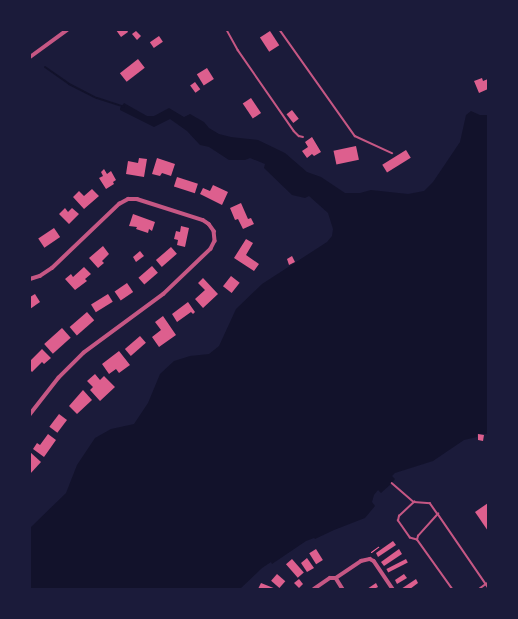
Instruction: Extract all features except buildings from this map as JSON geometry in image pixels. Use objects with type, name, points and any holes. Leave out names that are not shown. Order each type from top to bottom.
[{"type":"street","points":[[30,57],[67,30]]},
{"type":"street","points":[[30,279],[40,276],[52,268],[119,204],[128,199],[137,199],[203,220],[209,224],[214,231],[215,240],[211,249],[164,294],[84,353],[59,378],[30,415]]},
{"type":"street","points":[[314,589],[330,578],[336,578],[361,561],[370,559],[374,561],[393,589]]},
{"type":"street","points":[[336,578],[343,589]]},
{"type":"lane","points":[[227,30],[238,50],[294,130],[299,136],[303,137]]},
{"type":"lane","points":[[280,30],[355,136],[392,153]]},
{"type":"lane","points":[[392,483],[414,502],[430,503],[488,587]]},
{"type":"lane","points":[[414,502],[399,516],[398,522],[410,538],[417,540],[452,589]]},
{"type":"lane","points":[[417,540],[418,536],[438,514]]},
{"type":"lane","points":[[480,589],[486,584]]},
{"type":"path","points":[[371,552],[378,547]]},
{"type":"shaded area","points":[[124,103],[147,116],[154,116],[169,108],[184,117],[190,114],[204,122],[209,128],[219,134],[258,140],[285,153],[307,172],[321,177],[345,193],[360,193],[371,190],[408,194],[424,191],[433,182],[460,142],[466,115],[471,111],[480,115],[488,115],[488,434],[477,434],[477,437],[464,440],[433,461],[395,473],[392,476],[395,479],[392,483],[381,493],[378,490],[374,495],[372,502],[375,506],[365,518],[315,539],[306,541],[272,564],[271,562],[262,568],[240,589],[30,589],[30,528],[66,493],[77,465],[95,438],[111,429],[134,424],[148,403],[160,374],[174,361],[190,356],[209,354],[219,346],[236,309],[262,284],[327,242],[332,236],[333,229],[328,213],[309,196],[305,198],[292,195],[264,168],[265,164],[250,158],[245,160],[229,160],[209,147],[200,145],[187,131],[170,119],[154,127],[120,110]]},
{"type":"waterway","points":[[45,67],[69,84],[97,98],[124,107]]}]
